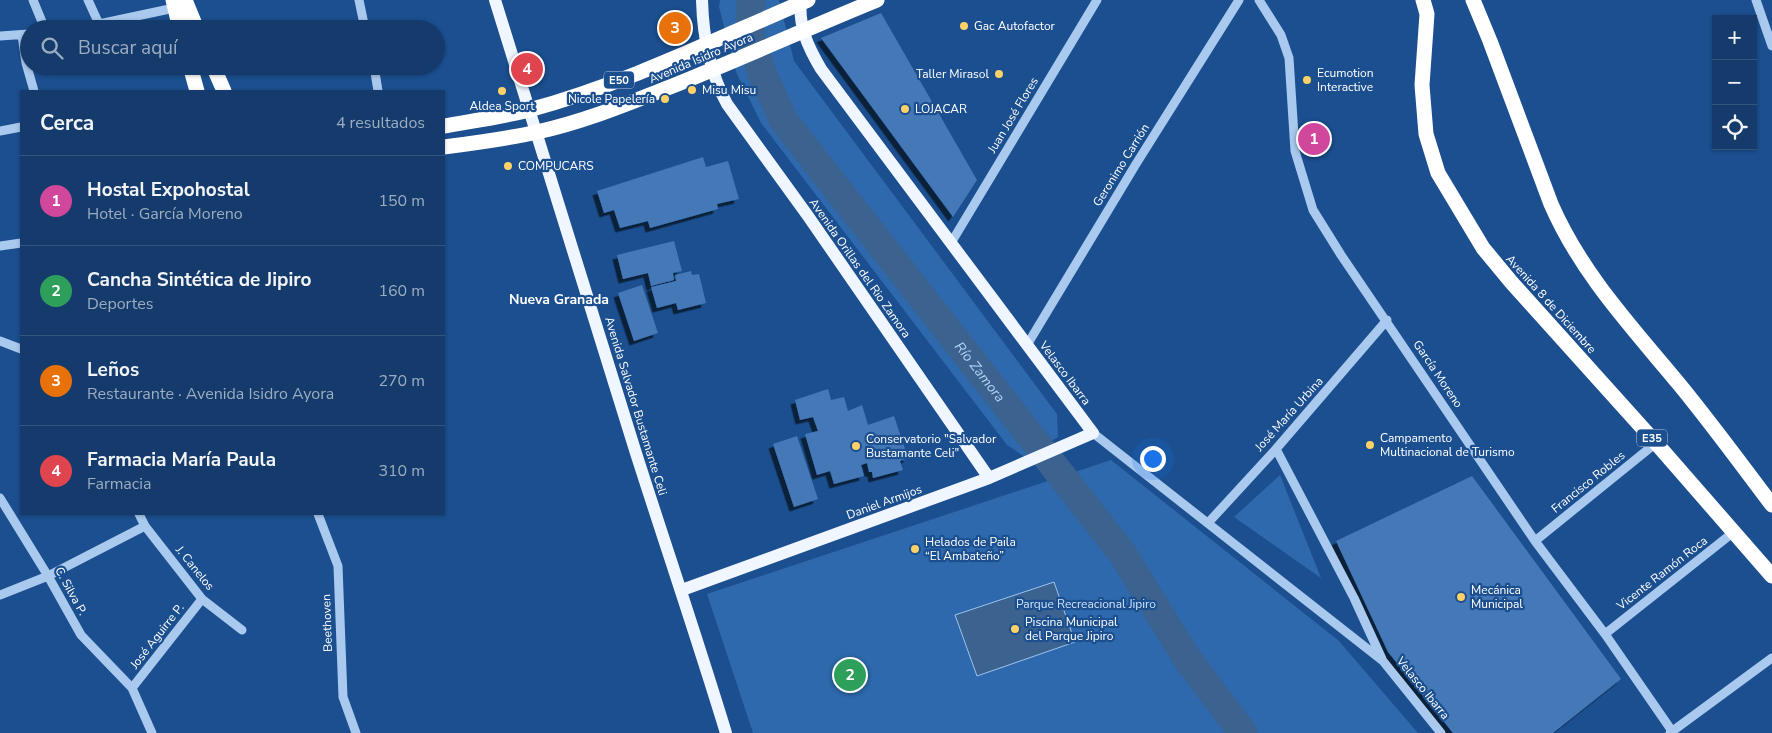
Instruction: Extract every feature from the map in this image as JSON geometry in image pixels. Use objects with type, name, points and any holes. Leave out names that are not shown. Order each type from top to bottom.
[{"type":"highway","name":"Avenida Isidro Ayora","points":[[445,147],[537,132],[626,105],[716,69],[876,0]]},
{"type":"highway","name":"Avenida 8 de Diciembre","points":[[1423,0],[1427,14],[1422,85],[1426,134],[1438,173],[1488,255],[1772,576]]},
{"type":"highway","points":[[1473,0],[1551,204],[1581,261],[1616,309],[1680,386],[1772,505]]},
{"type":"highway","name":"Avenida Isidro Ayora","points":[[445,126],[530,110],[619,80],[711,43],[803,1]]},
{"type":"highway","points":[[180,3],[180,20]]},
{"type":"highway","points":[[180,3],[191,20]]},
{"type":"highway","points":[[193,75],[197,90]]},
{"type":"highway","points":[[217,75],[224,90]]},
{"type":"main road","name":"Avenida Salvador Bustamante Celi","points":[[495,0],[726,733]]},
{"type":"main road","name":"Avenida Orillas del Rio Zamora","points":[[702,0],[718,87],[727,104],[808,216],[989,478]]},
{"type":"main road","points":[[797,33],[803,1]]},
{"type":"main road","name":"Velasco Ibarra","points":[[797,33],[821,69],[1093,434]]},
{"type":"main road","name":"Daniel Armijos","points":[[682,590],[989,478],[1093,434]]},
{"type":"street","points":[[33,0],[41,20]]},
{"type":"street","points":[[88,0],[97,20]]},
{"type":"street","points":[[359,0],[363,20]]},
{"type":"street","name":"Juan José Flores","points":[[951,243],[1097,0]]},
{"type":"street","name":"Geronimo Carrión","points":[[1027,345],[1136,164],[1239,0]]},
{"type":"street","name":"García Moreno","points":[[1259,0],[1281,34],[1289,58],[1294,151],[1313,210],[1341,255],[1387,320],[1535,541],[1604,634],[1671,732]]},
{"type":"street","points":[[1756,0],[1772,46]]},
{"type":"street","points":[[114,20],[180,3]]},
{"type":"street","points":[[0,36],[20,35]]},
{"type":"street","points":[[29,75],[34,90]]},
{"type":"street","points":[[375,75],[378,90]]},
{"type":"street","points":[[0,131],[20,127]]},
{"type":"street","points":[[0,246],[20,243]]},
{"type":"street","name":"José María Urbina","points":[[1208,523],[1276,450],[1387,320]]},
{"type":"street","points":[[0,341],[20,348]]},
{"type":"street","name":"Velasco Ibarra","points":[[1093,434],[1383,661],[1441,733]]},
{"type":"street","name":"Francisco Robles","points":[[1535,541],[1656,443]]},
{"type":"street","name":"Velasco Ibarra","points":[[1276,450],[1354,598],[1383,661]]},
{"type":"street","name":"C. Silva P.","points":[[0,498],[48,576],[81,635],[132,688],[152,733]]},
{"type":"street","name":"J. Canelos","points":[[140,515],[145,526],[202,599],[242,630]]},
{"type":"street","name":"Beethoven","points":[[315,515],[338,566],[343,697],[356,733]]},
{"type":"street","points":[[0,595],[48,576],[145,526]]},
{"type":"street","name":"Vicente Ramón Roca","points":[[1604,634],[1735,532]]},
{"type":"street","name":"José Aguirre P.","points":[[132,688],[202,599]]},
{"type":"street","points":[[1671,732],[1772,658]]},
{"type":"green space","points":[[720,0],[779,0],[794,61],[1057,414],[1058,437],[1025,457],[1007,445],[761,123],[736,72],[719,7]]},
{"type":"green space","name":"Parque Recreacional Jipiro","points":[[1111,460],[1339,641],[1418,733],[753,733],[707,594]]},
{"type":"green space","points":[[1280,475],[1321,578],[1234,517]]},
{"type":"shaded area","name":"Piscina Municipal del Parque Jipiro","points":[[1054,582],[1075,642],[977,676],[955,615]]},
{"type":"building","name":"LOJACAR","points":[[881,13],[977,180],[953,217],[821,38]]},
{"type":"building","points":[[703,157],[706,167],[728,161],[739,199],[717,204],[718,209],[650,228],[648,221],[620,228],[614,210],[604,213],[597,191]]},
{"type":"building","points":[[674,241],[682,271],[673,273],[674,280],[651,286],[648,273],[623,279],[617,255]]},
{"type":"building","points":[[691,271],[692,275],[699,274],[706,303],[678,310],[676,303],[657,308],[651,287],[676,281],[675,275]]},
{"type":"building","points":[[642,285],[658,333],[634,341],[618,293]]},
{"type":"building","name":"Conservatorio \"Salvador Bustamante Celi\"","points":[[828,389],[831,400],[844,397],[848,411],[862,405],[868,425],[894,416],[908,458],[900,461],[903,470],[873,478],[867,463],[861,465],[864,476],[834,484],[830,471],[817,475],[805,434],[818,431],[813,417],[800,420],[795,400]]},
{"type":"building","points":[[797,436],[818,499],[794,507],[773,444]]},
{"type":"building","name":"Mecánica Municipal","points":[[1472,476],[1621,679],[1553,733],[1453,733],[1388,652],[1336,541]]},
{"type":"waterway","name":"Río Zamora","points":[[751,0],[750,35],[762,73],[784,121],[1122,553],[1186,657],[1243,733]]},
{"type":"place","name":"Gac Autofactor","points":[[964,26]]},
{"type":"place","name":"Leños","points":[[675,28]]},
{"type":"place","name":"Farmacia María Paula","points":[[527,69]]},
{"type":"place","name":"Taller Mirasol","points":[[999,74]]},
{"type":"place","name":"Ecumotion Interactive","points":[[1307,80]]},
{"type":"place","name":"Misu Misu","points":[[692,90]]},
{"type":"place","name":"Aldea Sport","points":[[502,91]]},
{"type":"place","name":"Nicole Papelería","points":[[665,99]]},
{"type":"place","name":"LOJACAR","points":[[905,109]]},
{"type":"place","name":"Hostal Expohostal","points":[[1314,139]]},
{"type":"place","name":"COMPUCARS","points":[[508,166]]},
{"type":"place","name":"Campamento Multinacional de Turismo","points":[[1370,445]]},
{"type":"place","name":"Conservatorio \"Salvador Bustamante Celi\"","points":[[856,446]]},
{"type":"place","name":"Helados de Paila “El Ambateño”","points":[[915,549]]},
{"type":"place","name":"Mecánica Municipal","points":[[1461,597]]},
{"type":"place","name":"Piscina Municipal del Parque Jipiro","points":[[1015,629]]},
{"type":"place","name":"Cancha Sintética de Jipiro","points":[[850,675]]},
{"type":"district","name":"Nueva Granada","points":[[559,299]]}]
